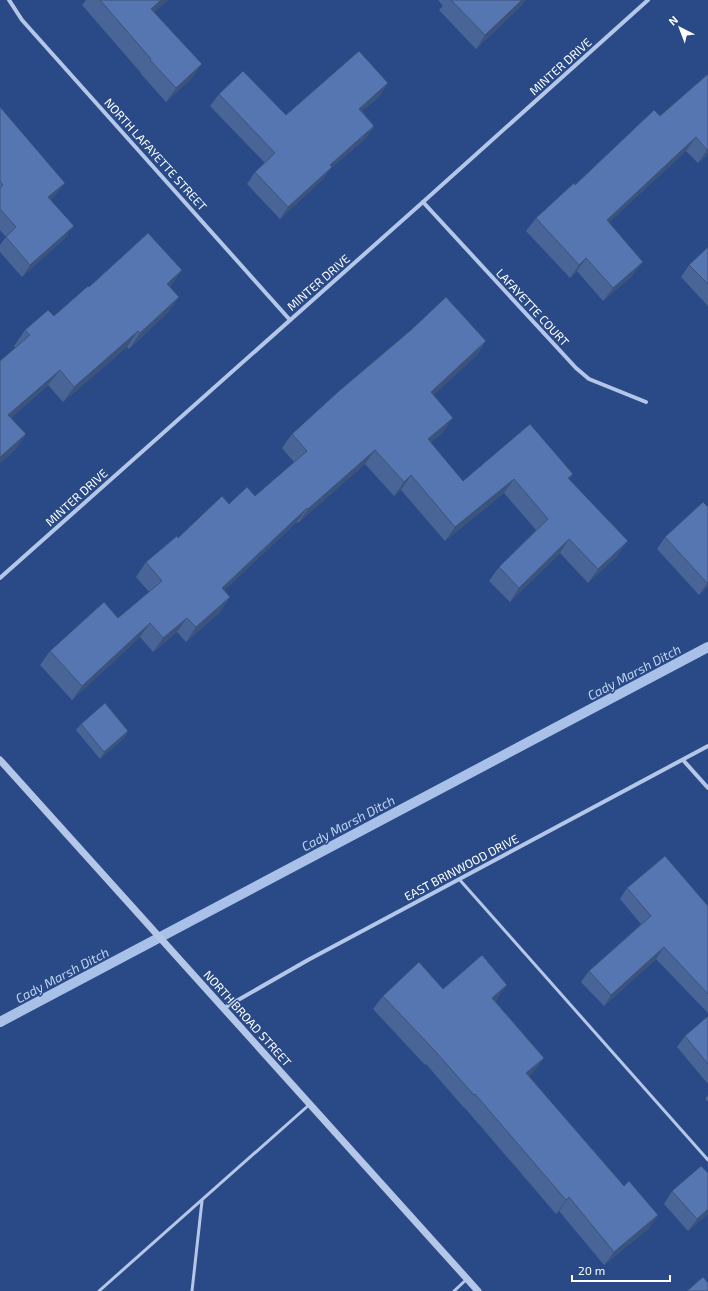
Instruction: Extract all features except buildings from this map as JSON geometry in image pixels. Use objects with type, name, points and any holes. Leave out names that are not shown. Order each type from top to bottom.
[{"type":"street","name":"NORTH LAFAYETTE STREET","points":[[9,0],[22,20],[290,320]]},
{"type":"street","name":"MINTER DRIVE","points":[[0,578],[648,0]]},
{"type":"street","name":"LAFAYETTE COURT","points":[[423,202],[576,368],[589,379],[646,402]]},
{"type":"street","name":"EAST BRINWOOD DRIVE","points":[[224,1008],[308,960],[708,746]]},
{"type":"street","name":"NORTH BROAD STREET","points":[[0,760],[478,1291]]},
{"type":"street","points":[[683,760],[708,788]]},
{"type":"lane","points":[[460,879],[708,1160]]},
{"type":"lane","points":[[99,1291],[310,1104]]},
{"type":"lane","points":[[192,1291],[202,1201]]},
{"type":"lane","points":[[454,1291],[467,1279]]},
{"type":"waterway","name":"Cady Marsh Ditch","points":[[0,1022],[708,647]]}]
